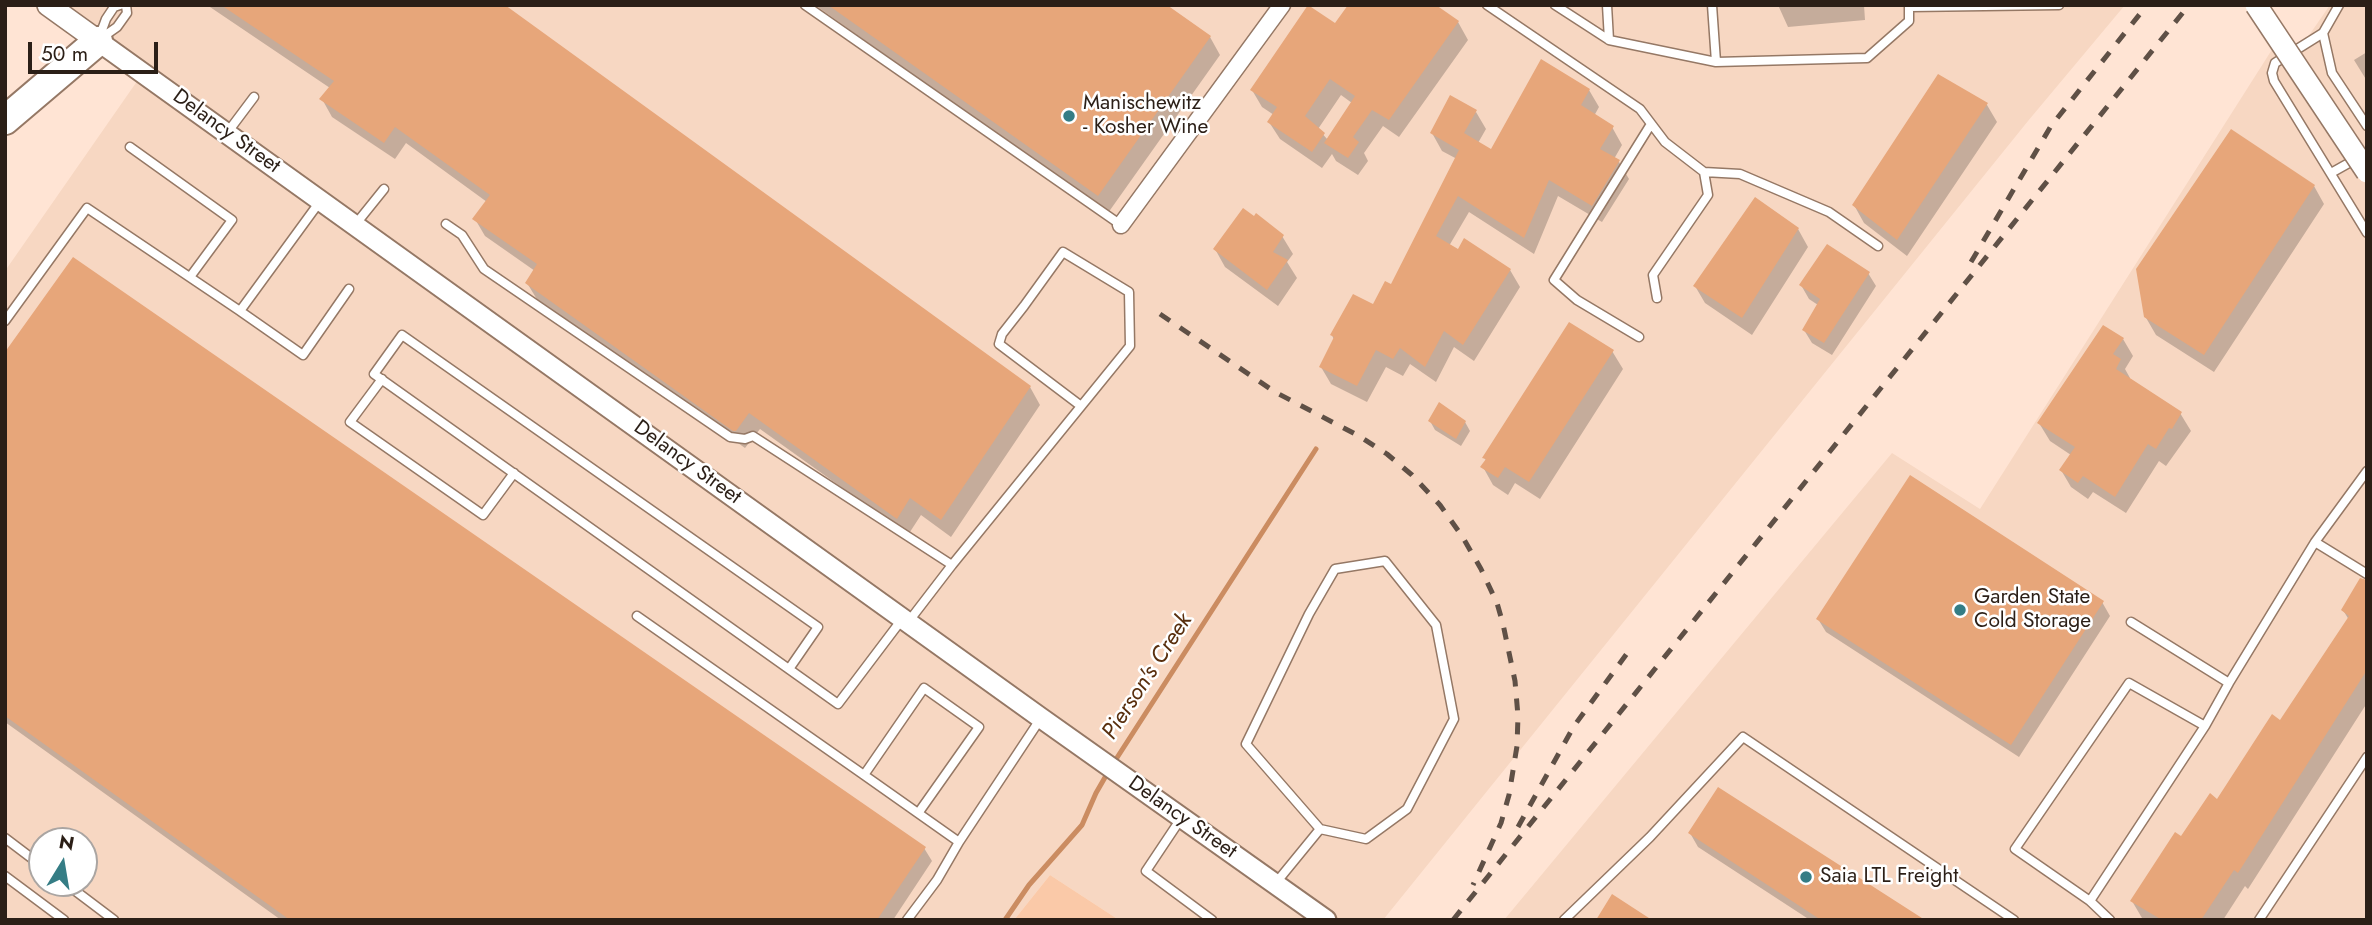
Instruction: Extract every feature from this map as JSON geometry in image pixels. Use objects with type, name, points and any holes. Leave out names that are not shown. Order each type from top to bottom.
[{"type":"highway","points":[[5,120],[98,41]]},
{"type":"main road","name":"Delancy Street","points":[[48,5],[98,41]]},
{"type":"main road","points":[[2256,5],[2367,172]]},
{"type":"street","points":[[1121,225],[1278,7]]},
{"type":"street","name":"Delancy Street","points":[[98,41],[1326,920]]},
{"type":"lane","points":[[98,41],[106,19],[114,7],[120,5]]},
{"type":"lane","points":[[98,41],[117,27],[127,13],[126,5]]},
{"type":"lane","points":[[805,5],[1121,225]]},
{"type":"lane","points":[[1487,5],[1640,109],[1665,142],[1704,172],[1740,174],[1829,212],[1878,246]]},
{"type":"lane","points":[[1555,5],[1609,40],[1716,62],[1867,58],[1909,20],[1909,6],[2059,5]]},
{"type":"lane","points":[[1607,5],[1609,40]]},
{"type":"lane","points":[[1712,5],[1716,62]]},
{"type":"lane","points":[[2339,5],[2323,33],[2275,63],[2272,73],[2274,81],[2367,233]]},
{"type":"lane","points":[[2323,33],[2332,73],[2367,126]]},
{"type":"lane","points":[[227,133],[254,97]]},
{"type":"lane","points":[[1639,337],[1577,300],[1554,281],[1651,124]]},
{"type":"lane","points":[[130,147],[232,220],[190,277]]},
{"type":"lane","points":[[2332,173],[2367,153]]},
{"type":"lane","points":[[1657,298],[1653,275],[1708,195],[1704,172]]},
{"type":"lane","points":[[355,225],[384,189]]},
{"type":"lane","points":[[240,311],[321,200]]},
{"type":"lane","points":[[5,321],[87,208],[303,355],[349,289]]},
{"type":"lane","points":[[446,224],[462,235],[484,269],[730,437],[745,439],[753,436],[952,565]]},
{"type":"lane","points":[[789,669],[818,627],[402,335],[374,374],[838,704],[1130,346],[1129,292],[1063,252],[1002,334],[999,344],[1081,406]]},
{"type":"lane","points":[[382,379],[350,422],[483,515],[514,473]]},
{"type":"lane","points":[[2090,901],[2205,726],[2315,542],[2367,471]]},
{"type":"lane","points":[[2315,542],[2367,574]]},
{"type":"lane","points":[[1385,561],[1436,625],[1454,719],[1407,809],[1366,839],[1320,829],[1246,744],[1309,614],[1335,569],[1385,561]]},
{"type":"lane","points":[[637,616],[959,842]]},
{"type":"lane","points":[[2131,622],[2229,683]]},
{"type":"lane","points":[[2110,920],[2090,901],[2015,849],[2129,682],[2205,726]]},
{"type":"lane","points":[[864,775],[924,688],[979,727],[919,812]]},
{"type":"lane","points":[[906,920],[937,880],[1041,718]]},
{"type":"lane","points":[[1564,920],[1650,837],[1744,737],[2014,920]]},
{"type":"lane","points":[[2259,920],[2367,757]]},
{"type":"lane","points":[[1182,817],[1146,871],[1212,920]]},
{"type":"lane","points":[[1275,884],[1320,829]]},
{"type":"lane","points":[[5,838],[28,855]]},
{"type":"lane","points":[[5,876],[64,920]]},
{"type":"lane","points":[[84,897],[114,920]]},
{"type":"shaded area","points":[[41,5],[2125,5],[2028,121],[1383,920],[1119,920],[1050,875],[1014,920],[5,920],[5,271],[140,77]]},
{"type":"shaded area","points":[[2330,5],[2367,5],[2367,920],[1504,920],[1892,453],[1980,509],[2280,37],[2294,57]]},
{"type":"shaded area","points":[[1050,875],[1119,920],[1014,920]]},
{"type":"building","points":[[221,5],[505,5],[1031,386],[941,520],[910,498],[897,519],[749,413],[736,431],[733,431],[525,283],[537,264],[472,219],[490,195],[395,127],[384,143],[319,99],[334,81]]},
{"type":"building","name":"Manischewitz - Kosher Wine","points":[[828,5],[1167,5],[1211,36],[1098,196]]},
{"type":"building","points":[[1308,5],[1335,23],[1348,5],[1436,5],[1459,21],[1389,120],[1372,110],[1353,137],[1359,142],[1348,158],[1324,143],[1355,96],[1330,79],[1305,116],[1325,133],[1312,152],[1267,122],[1277,107],[1250,90]]},
{"type":"building","points":[[1541,59],[1590,89],[1581,105],[1614,126],[1600,149],[1620,160],[1592,206],[1549,180],[1524,238],[1458,196],[1436,236],[1458,249],[1464,238],[1511,269],[1463,345],[1444,331],[1425,367],[1400,348],[1393,359],[1376,350],[1357,386],[1319,367],[1334,337],[1330,335],[1353,294],[1373,304],[1385,281],[1391,284],[1459,150],[1430,133],[1450,95],[1477,110],[1464,133],[1491,149]]},
{"type":"building","points":[[1938,74],[1988,103],[1897,240],[1852,205]]},
{"type":"building","points":[[2231,129],[2315,185],[2204,355],[2144,317],[2136,269]]},
{"type":"building","points":[[1755,197],[1799,228],[1742,318],[1693,286]]},
{"type":"building","points":[[1243,208],[1254,216],[1256,213],[1284,235],[1273,252],[1288,260],[1267,290],[1213,249]]},
{"type":"building","points":[[1827,244],[1870,272],[1824,343],[1802,330],[1820,299],[1799,285]]},
{"type":"building","points":[[73,257],[926,847],[877,920],[290,920],[5,716],[5,352]]},
{"type":"building","points":[[1569,322],[1614,350],[1529,482],[1505,467],[1498,478],[1480,467],[1486,459],[1482,458]]},
{"type":"building","points":[[2103,325],[2124,338],[2113,354],[2121,359],[2116,369],[2182,412],[2156,449],[2148,444],[2115,497],[2083,476],[2078,483],[2059,470],[2075,447],[2037,423]]},
{"type":"building","points":[[1439,402],[1466,421],[1456,439],[1428,421]]},
{"type":"building","name":"Garden State Cold Storage","points":[[1910,475],[2104,601],[2011,745],[1816,619]]},
{"type":"building","points":[[2360,578],[2367,580],[2367,670],[2238,873],[2234,870],[2201,920],[2162,920],[2130,901],[2175,832],[2181,836],[2210,793],[2217,799],[2272,714],[2280,720],[2349,616],[2341,610]]},
{"type":"building","name":"Saia LTL Freight","points":[[1718,787],[1925,920],[1821,920],[1688,833]]},
{"type":"building","points":[[1612,894],[1652,920],[1596,920]]},
{"type":"waterway","name":"Pierson's Creek","points":[[1005,920],[1029,885],[1082,825],[1111,767],[1316,449]]},
{"type":"railway","points":[[1971,262],[2051,126],[2147,5]]},
{"type":"railway","points":[[1453,920],[2189,5]]},
{"type":"railway","points":[[1160,314],[1275,392],[1359,436],[1387,454],[1412,475],[1440,505],[1481,569],[1497,603],[1503,624],[1515,681],[1518,716],[1517,746],[1509,795],[1501,823],[1473,885]]},
{"type":"railway","points":[[1518,827],[1574,726],[1631,648]]},
{"type":"place","name":"Manischewitz - Kosher Wine","points":[[1069,116]]},
{"type":"place","name":"Garden State Cold Storage","points":[[1960,610]]},
{"type":"place","name":"Saia LTL Freight","points":[[1806,877]]}]
